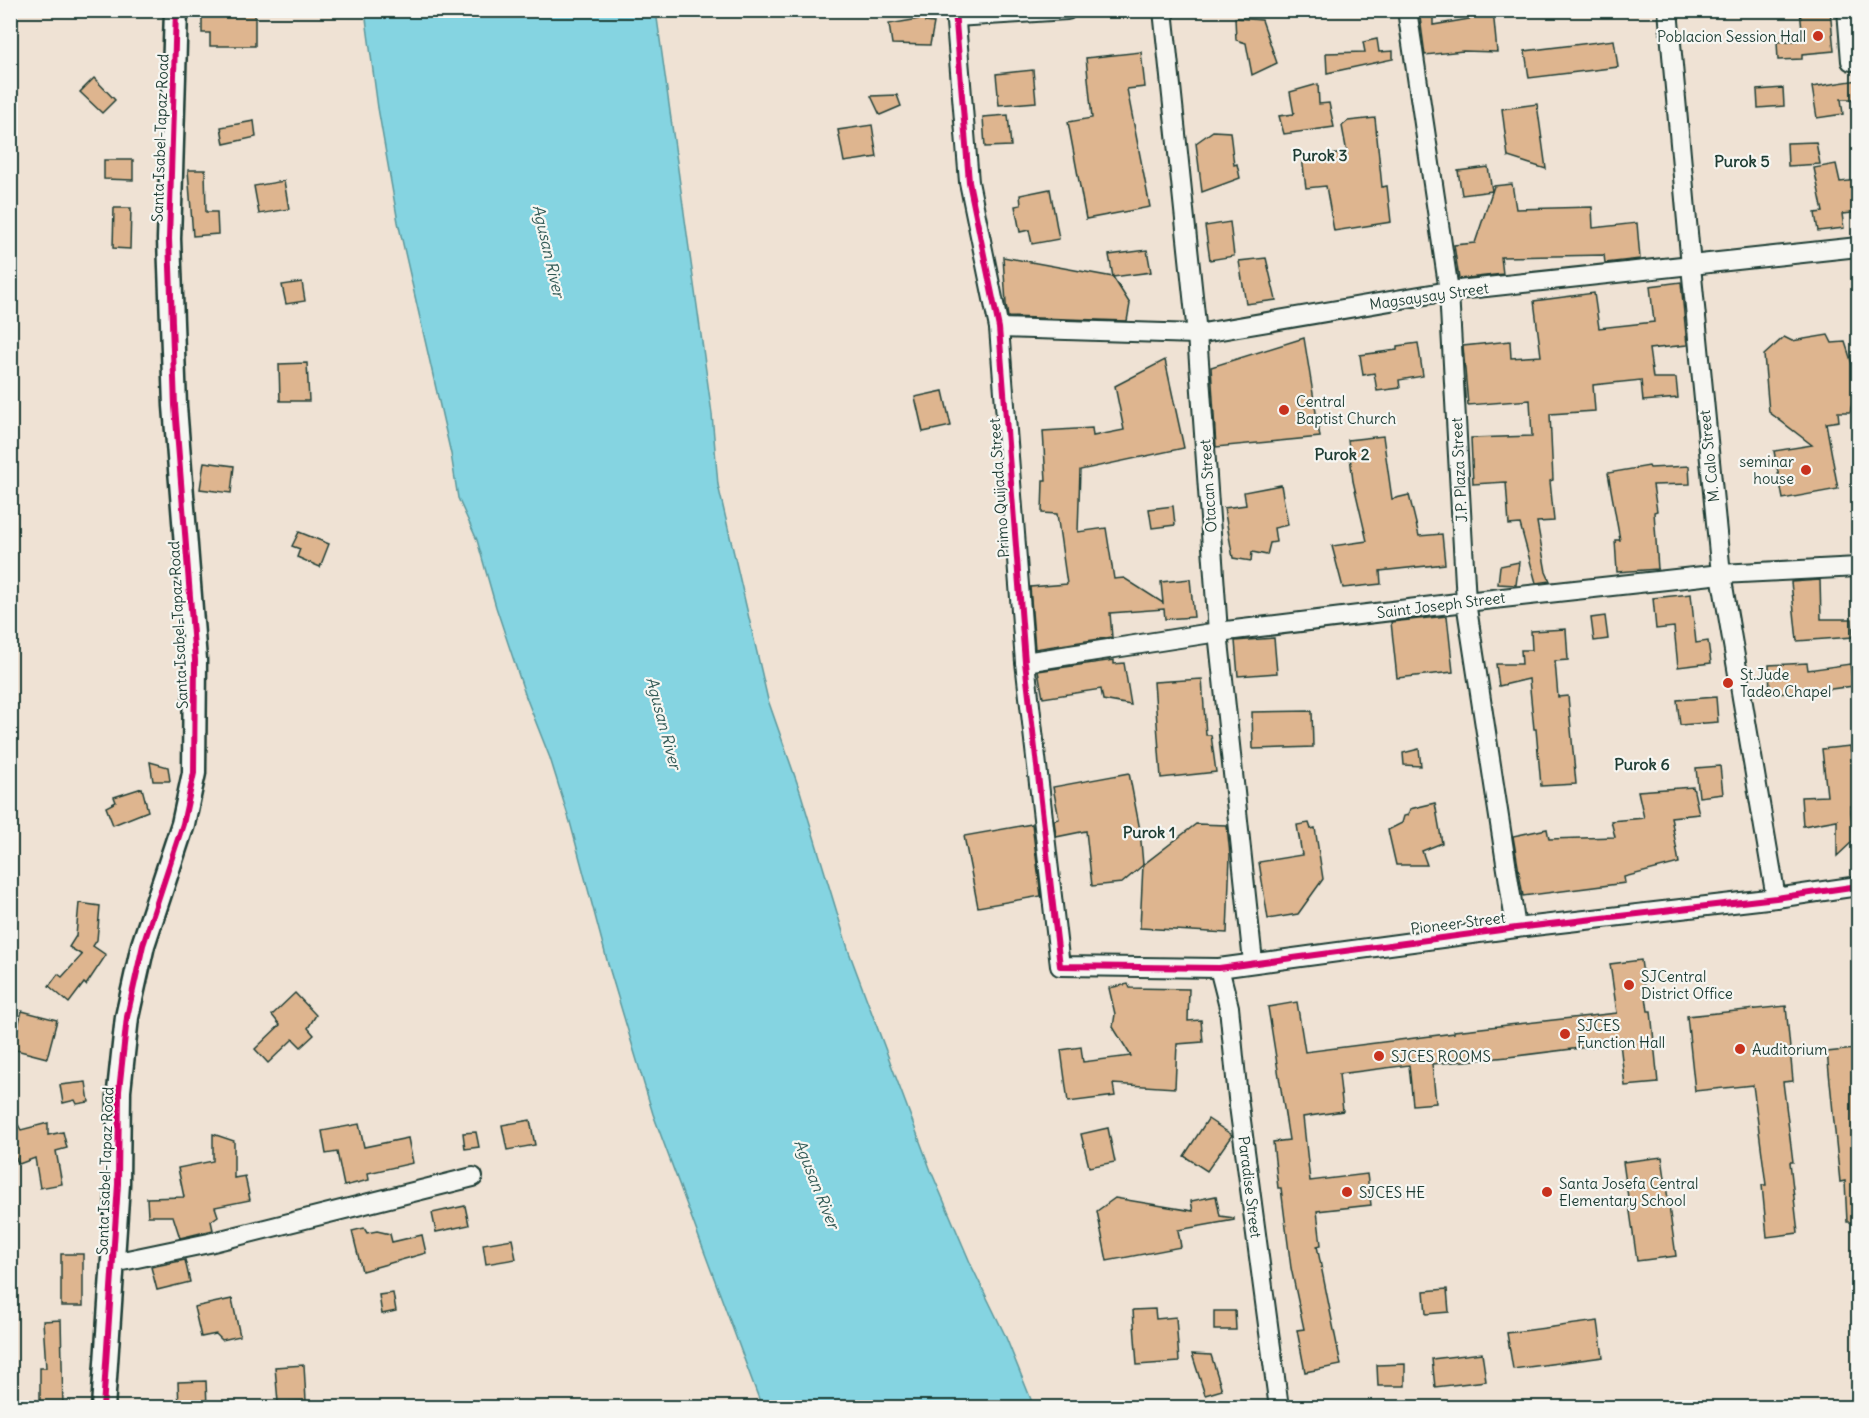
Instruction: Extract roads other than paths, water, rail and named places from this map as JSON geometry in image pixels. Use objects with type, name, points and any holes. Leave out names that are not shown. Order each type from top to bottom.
[{"type":"street","name":"Santa Isabel-Tapaz Road","points":[[103,1407],[113,1263],[119,1092],[127,1017],[142,945],[183,824],[194,773],[195,660],[175,406],[169,239],[176,10]]},
{"type":"street","points":[[955,14],[1067,10]]},
{"type":"street","name":"Otacan Street","points":[[1163,10],[1197,334],[1218,632],[1253,962]]},
{"type":"street","name":"J.P. Plaza Street","points":[[1407,10],[1449,291],[1466,602],[1516,928]]},
{"type":"street","name":"M. Calo Street","points":[[1668,10],[1721,574],[1776,898]]},
{"type":"street","points":[[1846,10],[1851,61]]},
{"type":"street","name":"Primo Quijada Street","points":[[955,14],[969,182],[999,328],[1025,662],[1060,966]]},
{"type":"street","name":"Magsaysay Street","points":[[999,328],[1197,334],[1449,291],[1858,247]]},
{"type":"street","name":"Saint Joseph Street","points":[[1025,662],[1218,632],[1466,602],[1721,574],[1858,567]]},
{"type":"street","name":"Pioneer Street","points":[[1060,966],[1219,968],[1516,928],[1776,898],[1858,886]]},
{"type":"street","name":"Paradise Street","points":[[1219,968],[1229,1007],[1239,1109],[1279,1407]]},
{"type":"street","points":[[113,1263],[209,1243],[473,1177]]},
{"type":"water","name":"Agusan River","points":[[365,11],[656,11],[712,414],[718,485],[768,700],[800,791],[849,952],[931,1171],[972,1267],[1005,1335],[1034,1407],[762,1407],[653,1114],[550,758],[526,697],[496,607],[477,540],[458,498],[451,454],[398,222],[378,108]]},
{"type":"place","name":"Poblacion Session Hall","points":[[1818,36]]},
{"type":"place","name":"Central Baptist Church","points":[[1284,410]]},
{"type":"place","name":"seminar house","points":[[1806,470]]},
{"type":"place","name":"St.Jude Tadeo Chapel","points":[[1728,683]]},
{"type":"place","name":"SJCentral District Office","points":[[1629,985]]},
{"type":"place","name":"SJCES Function Hall","points":[[1565,1034]]},
{"type":"place","name":"Auditorium","points":[[1740,1049]]},
{"type":"place","name":"SJCES ROOMS","points":[[1379,1056]]},
{"type":"place","name":"SJCES HE","points":[[1347,1192]]},
{"type":"place","name":"Santa Josefa Central Elementary School","points":[[1547,1192]]},
{"type":"district","name":"Purok 3","points":[[1320,155]]},
{"type":"district","name":"Purok 5","points":[[1742,161]]},
{"type":"district","name":"Purok 2","points":[[1342,454]]},
{"type":"district","name":"Purok 6","points":[[1642,764]]},
{"type":"district","name":"Purok 1","points":[[1149,832]]}]
